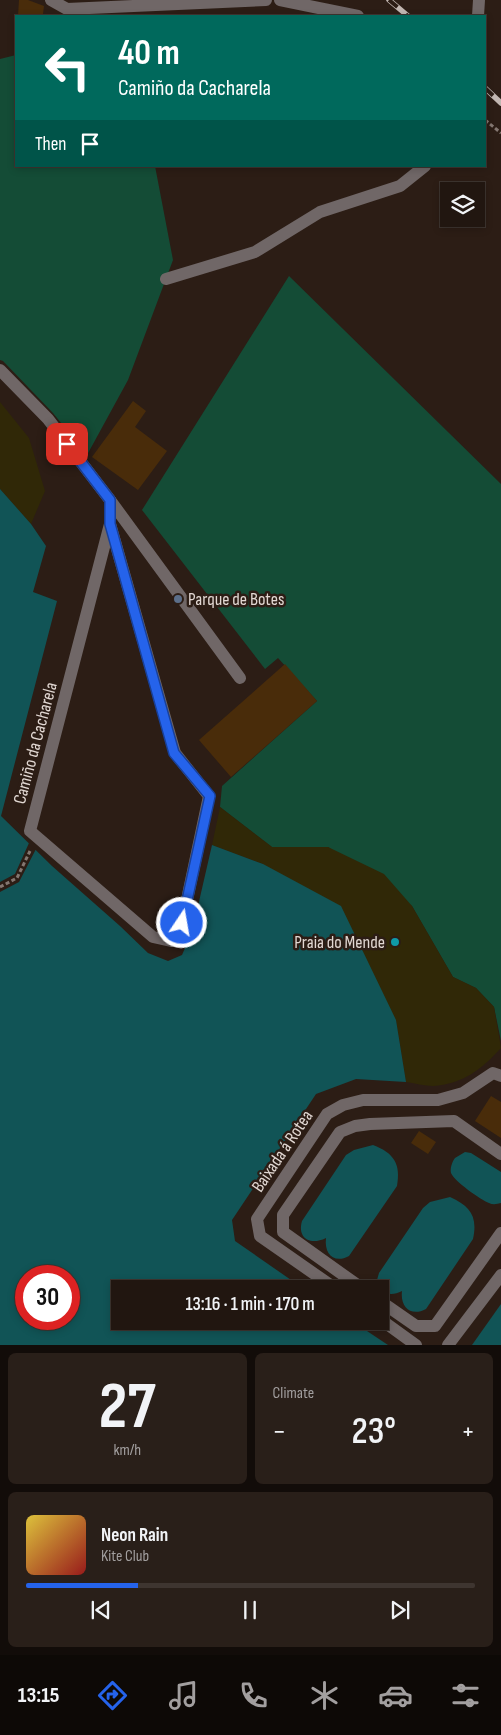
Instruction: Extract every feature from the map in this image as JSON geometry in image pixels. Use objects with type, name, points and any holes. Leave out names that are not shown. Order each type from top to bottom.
[{"type":"street","points":[[51,0],[66,8],[266,0]]},
{"type":"street","points":[[280,0],[353,15]]},
{"type":"street","points":[[478,15],[479,0]]},
{"type":"street","points":[[166,280],[255,252],[320,212],[400,186],[424,167]]},
{"type":"street","points":[[0,370],[48,419],[110,500],[240,678]]},
{"type":"street","name":"Camiño da Cacharela","points":[[110,500],[110,524],[30,831],[153,937],[170,941],[182,923],[210,796],[174,753],[110,524]]},
{"type":"street","name":"Baixada á Rotea","points":[[323,1280],[260,1236],[257,1219],[327,1114],[343,1105],[363,1100],[438,1100],[464,1093],[493,1073],[501,1076]]},
{"type":"street","points":[[350,1280],[283,1232],[283,1215],[340,1132],[355,1126],[370,1124],[454,1122],[501,1154]]},
{"type":"street","points":[[389,1307],[416,1326],[435,1326],[501,1232]]},
{"type":"street","points":[[448,1345],[501,1275]]},
{"type":"street","points":[[389,1326],[416,1345]]},
{"type":"path","points":[[486,121],[501,133]]},
{"type":"path","points":[[0,887],[17,878],[37,837]]},
{"type":"green space","points":[[15,55],[15,167],[155,167],[173,260],[128,380],[87,455],[53,413],[0,360],[0,59]]},
{"type":"green space","points":[[289,276],[501,484],[501,1041],[494,1007],[476,988],[453,977],[412,906],[328,847],[272,847],[220,807],[222,786],[317,701],[278,658],[265,669],[142,510]]},
{"type":"sand","points":[[0,402],[29,438],[45,491],[31,524],[0,489]]},
{"type":"sand","name":"Praia do Mende","points":[[220,807],[272,847],[328,847],[384,874],[412,906],[453,977],[476,988],[494,1007],[501,1048],[487,1063],[463,1079],[444,1085],[433,1086],[406,1082],[396,1020],[263,864],[212,845]]},
{"type":"water","points":[[0,489],[31,524],[46,546],[33,592],[57,601],[1,816],[52,866],[148,953],[168,961],[182,955],[192,932],[212,845],[263,864],[341,906],[396,1020],[406,1082],[356,1079],[316,1094],[232,1220],[235,1241],[291,1280],[111,1280],[111,1330],[366,1330],[388,1345],[0,1345]]},
{"type":"water","points":[[373,1145],[391,1156],[397,1165],[397,1186],[349,1256],[339,1259],[335,1258],[328,1253],[326,1238],[310,1241],[303,1236],[301,1232],[302,1221],[346,1155],[354,1150]]},
{"type":"water","points":[[465,1152],[471,1153],[501,1172],[501,1203],[492,1204],[485,1201],[468,1190],[453,1176],[451,1167],[453,1161]]},
{"type":"water","points":[[450,1197],[463,1204],[473,1218],[473,1239],[426,1309],[416,1312],[411,1311],[405,1306],[402,1291],[389,1294],[389,1280],[377,1280],[379,1273],[423,1208],[430,1202]]},
{"type":"water","points":[[501,1304],[501,1345],[472,1345]]},
{"type":"pier","points":[[29,843],[36,849],[19,882],[0,892],[0,882],[15,874]]},
{"type":"building","points":[[19,0],[28,0],[44,6],[43,14],[18,15]]},
{"type":"building","points":[[133,401],[146,411],[135,427],[167,451],[138,490],[92,457]]},
{"type":"building","points":[[285,664],[317,701],[231,777],[199,740]]},
{"type":"building","points":[[491,1096],[501,1102],[501,1138],[475,1121]]},
{"type":"building","points":[[419,1131],[436,1142],[428,1154],[411,1143]]},
{"type":"railway","points":[[389,0],[407,15]]},
{"type":"railway","points":[[486,89],[501,103]]},
{"type":"place","name":"Parque de Botes","points":[[178,599]]},
{"type":"place","name":"Praia do Mende","points":[[395,942]]},
{"type":"route","points":[[67,444],[110,500],[110,524],[174,753],[210,796],[182,923]]}]
